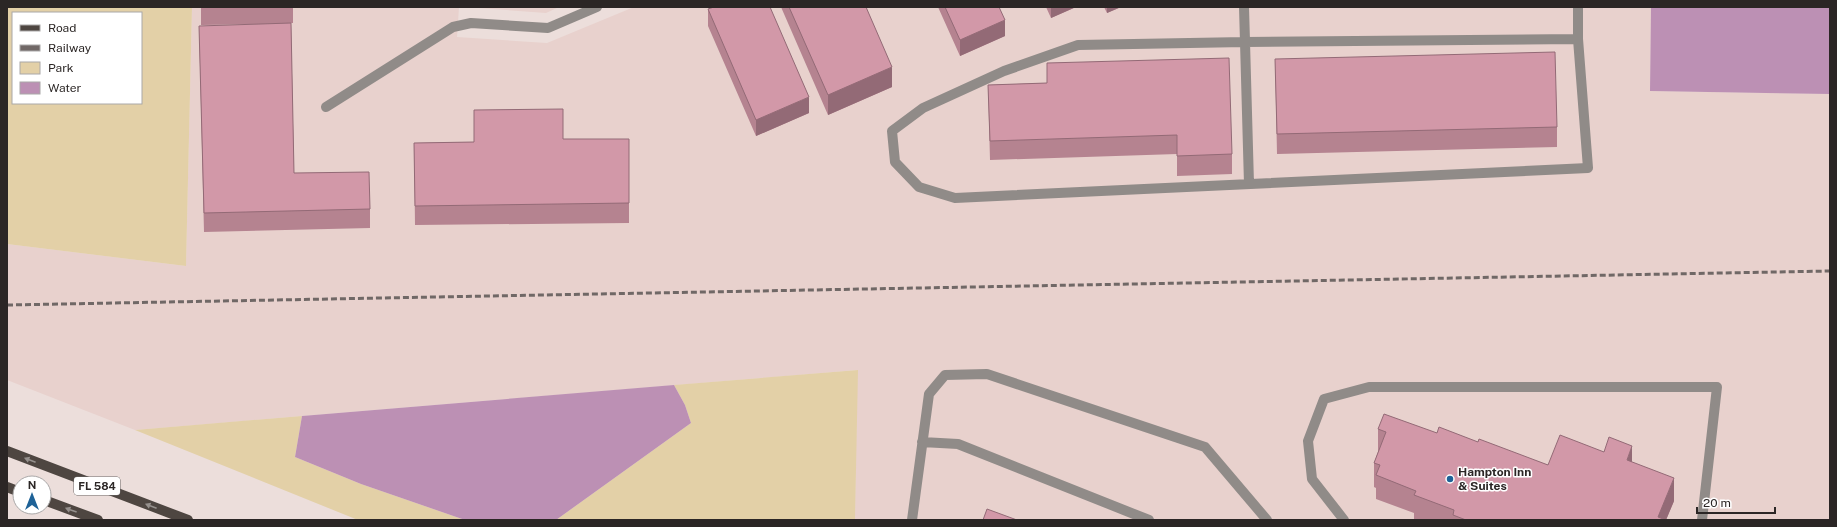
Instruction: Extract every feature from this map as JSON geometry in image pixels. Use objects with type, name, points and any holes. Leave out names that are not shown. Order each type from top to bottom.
[{"type":"main road","name":"FL 584","points":[[7,451],[188,520]]},
{"type":"main road","points":[[52,503],[98,520]]},
{"type":"street","points":[[326,107],[453,27],[471,23],[548,28],[597,7]]},
{"type":"street","points":[[1244,7],[1249,184]]},
{"type":"street","points":[[1578,7],[1578,39],[1588,168],[955,198],[919,187],[895,162],[892,131],[923,108],[1004,71],[1078,46],[1245,42],[1578,39]]},
{"type":"street","points":[[912,520],[929,394],[945,375],[987,374],[1205,447],[1267,520]]},
{"type":"street","points":[[1344,520],[1312,479],[1308,441],[1324,399],[1369,387],[1716,387],[1702,520]]},
{"type":"street","points":[[922,442],[958,444],[1149,520]]},
{"type":"shaded area","points":[[192,7],[459,7],[457,37],[547,43],[634,7],[1651,7],[1650,91],[1830,94],[1830,520],[855,520],[857,370],[135,430],[7,380],[7,244],[186,266]]},
{"type":"shaded area","points":[[465,7],[559,7],[546,13]]},
{"type":"green space","points":[[7,7],[192,7],[186,266],[7,244]]},
{"type":"green space","points":[[858,370],[855,520],[556,520],[691,423],[685,405],[674,385]]},
{"type":"green space","points":[[302,416],[295,457],[361,484],[465,520],[358,520],[135,430]]},
{"type":"water","points":[[1651,7],[1830,7],[1830,94],[1650,91]]},
{"type":"water","points":[[674,385],[685,405],[691,423],[556,520],[465,520],[361,484],[295,457],[302,416]]},
{"type":"building","points":[[714,7],[770,7],[809,97],[756,120],[708,9]]},
{"type":"building","points":[[789,7],[866,7],[892,67],[828,95]]},
{"type":"building","points":[[945,7],[999,7],[1005,20],[960,40]]},
{"type":"building","points":[[291,23],[294,173],[369,172],[370,209],[204,213],[199,26]]},
{"type":"building","points":[[1555,52],[1557,127],[1277,134],[1275,59]]},
{"type":"building","points":[[1229,58],[1232,154],[1177,156],[1177,135],[990,141],[988,85],[1047,83],[1047,63]]},
{"type":"building","points":[[563,109],[563,139],[629,139],[629,203],[415,206],[414,143],[474,142],[474,110]]},
{"type":"building","name":"Hampton Inn & Suites","points":[[1384,414],[1437,433],[1439,427],[1478,442],[1479,439],[1548,465],[1560,435],[1604,452],[1609,437],[1632,446],[1627,460],[1674,478],[1658,517],[1666,520],[1466,520],[1453,515],[1454,510],[1414,495],[1416,491],[1376,475],[1380,465],[1374,463],[1386,432],[1378,429]]},
{"type":"building","points":[[987,509],[1017,520],[983,520]]},
{"type":"railway","points":[[7,305],[1830,271]]},
{"type":"place","name":"Hampton Inn & Suites","points":[[1450,479]]}]
